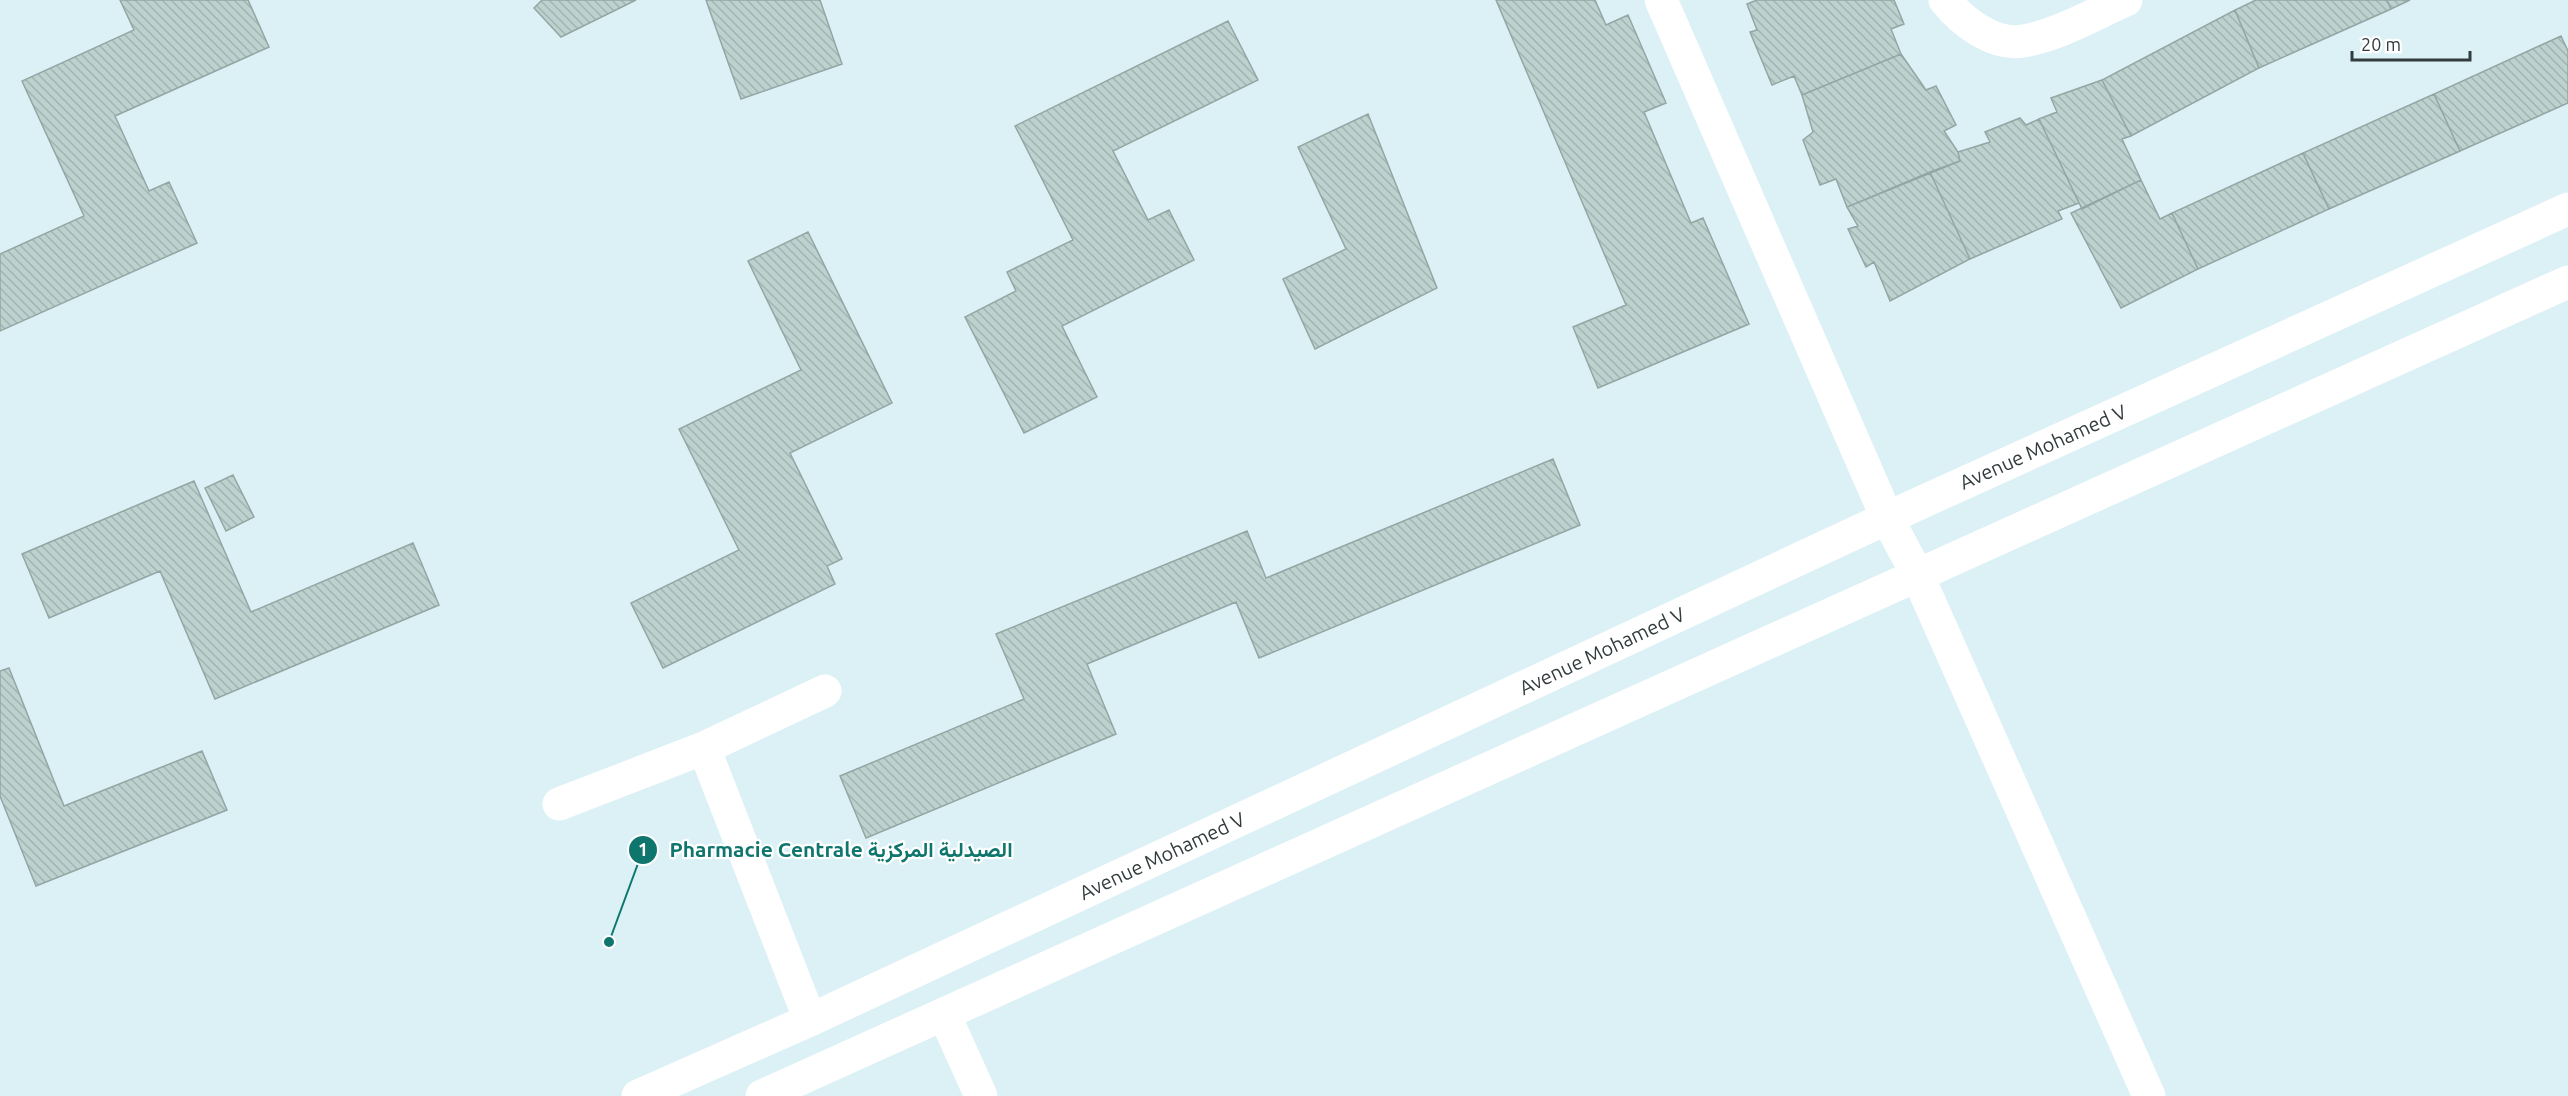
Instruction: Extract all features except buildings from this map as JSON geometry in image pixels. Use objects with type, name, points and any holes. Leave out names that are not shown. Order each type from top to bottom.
[{"type":"street","points":[[1661,0],[1887,518],[1917,574],[2149,1096]]},
{"type":"street","points":[[1945,0],[1973,27],[2000,39],[2022,41],[2062,28],[2126,0]]},
{"type":"street","name":"Avenue Mohamed V","points":[[638,1096],[810,1020],[1887,518],[2568,209]]},
{"type":"street","points":[[762,1096],[2568,282]]},
{"type":"street","points":[[559,804],[704,748],[825,691]]},
{"type":"street","points":[[704,748],[810,1020]]},
{"type":"street","points":[[944,1014],[981,1096]]},
{"type":"place","name":"Pharmacie Centrale الصيدلية المركزية","points":[[609,942]]}]
